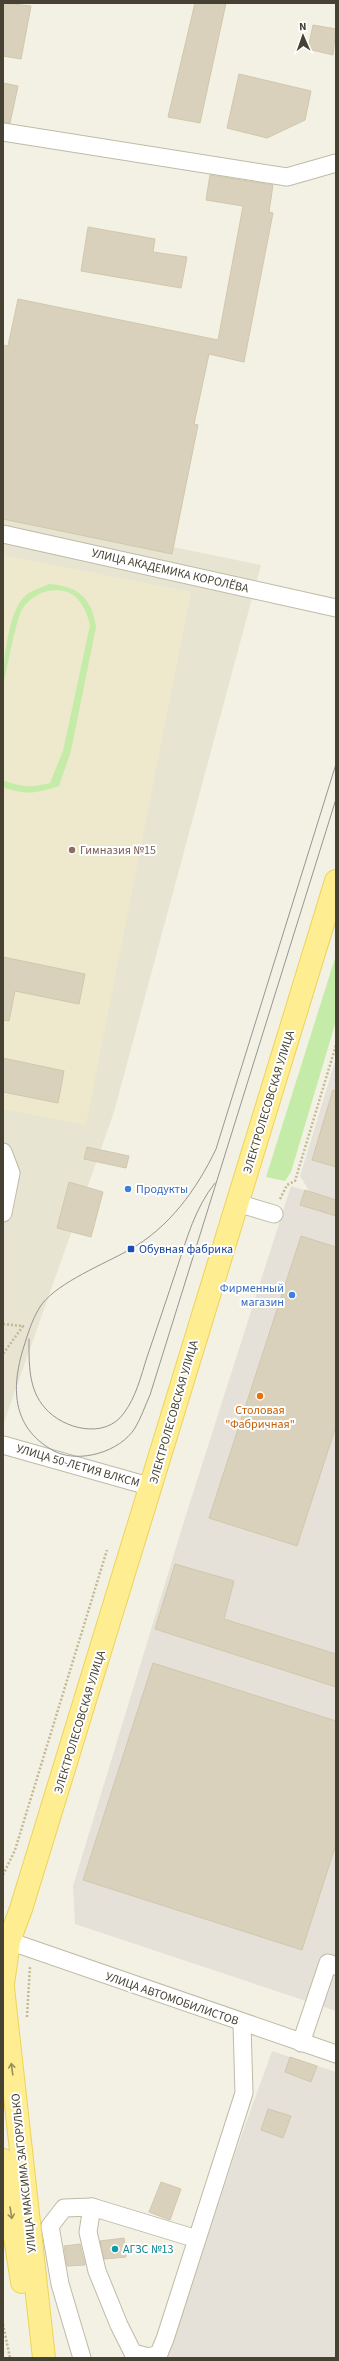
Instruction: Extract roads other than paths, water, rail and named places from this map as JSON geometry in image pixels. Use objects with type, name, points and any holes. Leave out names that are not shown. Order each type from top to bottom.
[{"type":"main road","name":"ЭЛЕКТРОЛЕСОВСКАЯ УЛИЦА","points":[[5,1934],[11,1905],[32,1876],[336,881]]},
{"type":"main road","points":[[3,1984],[5,1934]]},
{"type":"main road","name":"УЛИЦА МАКСИМА ЗАГОРУЛЬКО","points":[[3,1988],[44,2358]]},
{"type":"main road","name":"УЛИЦА МАКСИМА ЗАГОРУЛЬКО","points":[[3,2160],[34,2358]]},
{"type":"street","points":[[3,132],[287,177],[336,163]]},
{"type":"street","name":"УЛИЦА АКАДЕМИКА КОРОЛЁВА","points":[[3,534],[336,608]]},
{"type":"street","points":[[3,1152],[11,1173],[3,1213]]},
{"type":"street","points":[[237,1203],[274,1214]]},
{"type":"street","name":"УЛИЦА 50-ЛЕТИЯ ВЛКСМ","points":[[3,1445],[152,1487]]},
{"type":"street","name":"УЛИЦА АВТОМОБИЛИСТОВ","points":[[5,1934],[31,1949],[242,2024],[336,2054]]},
{"type":"street","points":[[301,2043],[328,1963],[336,1966]]},
{"type":"street","points":[[92,2207],[88,2232],[97,2271],[119,2325],[134,2353],[149,2357],[158,2356],[244,2094],[242,2024]]},
{"type":"street","points":[[82,2358],[60,2284],[50,2226],[64,2208],[92,2207],[197,2239]]},
{"type":"tram line","points":[[336,764],[216,1149],[200,1179],[191,1193],[157,1231],[129,1250],[82,1274],[59,1288],[42,1304],[32,1323],[20,1359],[17,1374],[16,1389],[18,1404],[22,1417],[29,1430],[40,1441],[54,1451],[64,1455],[87,1456],[109,1449],[120,1444],[128,1436],[135,1428],[141,1416],[150,1395],[336,799]]},
{"type":"tram line","points":[[29,1339],[32,1384],[39,1401],[45,1408],[62,1421],[73,1426],[95,1429],[106,1427],[116,1421],[124,1413],[135,1393],[192,1224],[202,1203],[215,1183]]},
{"type":"place","name":"Гимназия №15","points":[[72,850]]},
{"type":"place","name":"Продукты","points":[[128,1189]]},
{"type":"place","name":"Обувная фабрика","points":[[131,1249]]},
{"type":"place","name":"Фирменный магазин","points":[[292,1295]]},
{"type":"place","name":"Столовая \"Фабричная\"","points":[[260,1396]]},
{"type":"place","name":"АГЗС №13","points":[[115,2249]]}]
